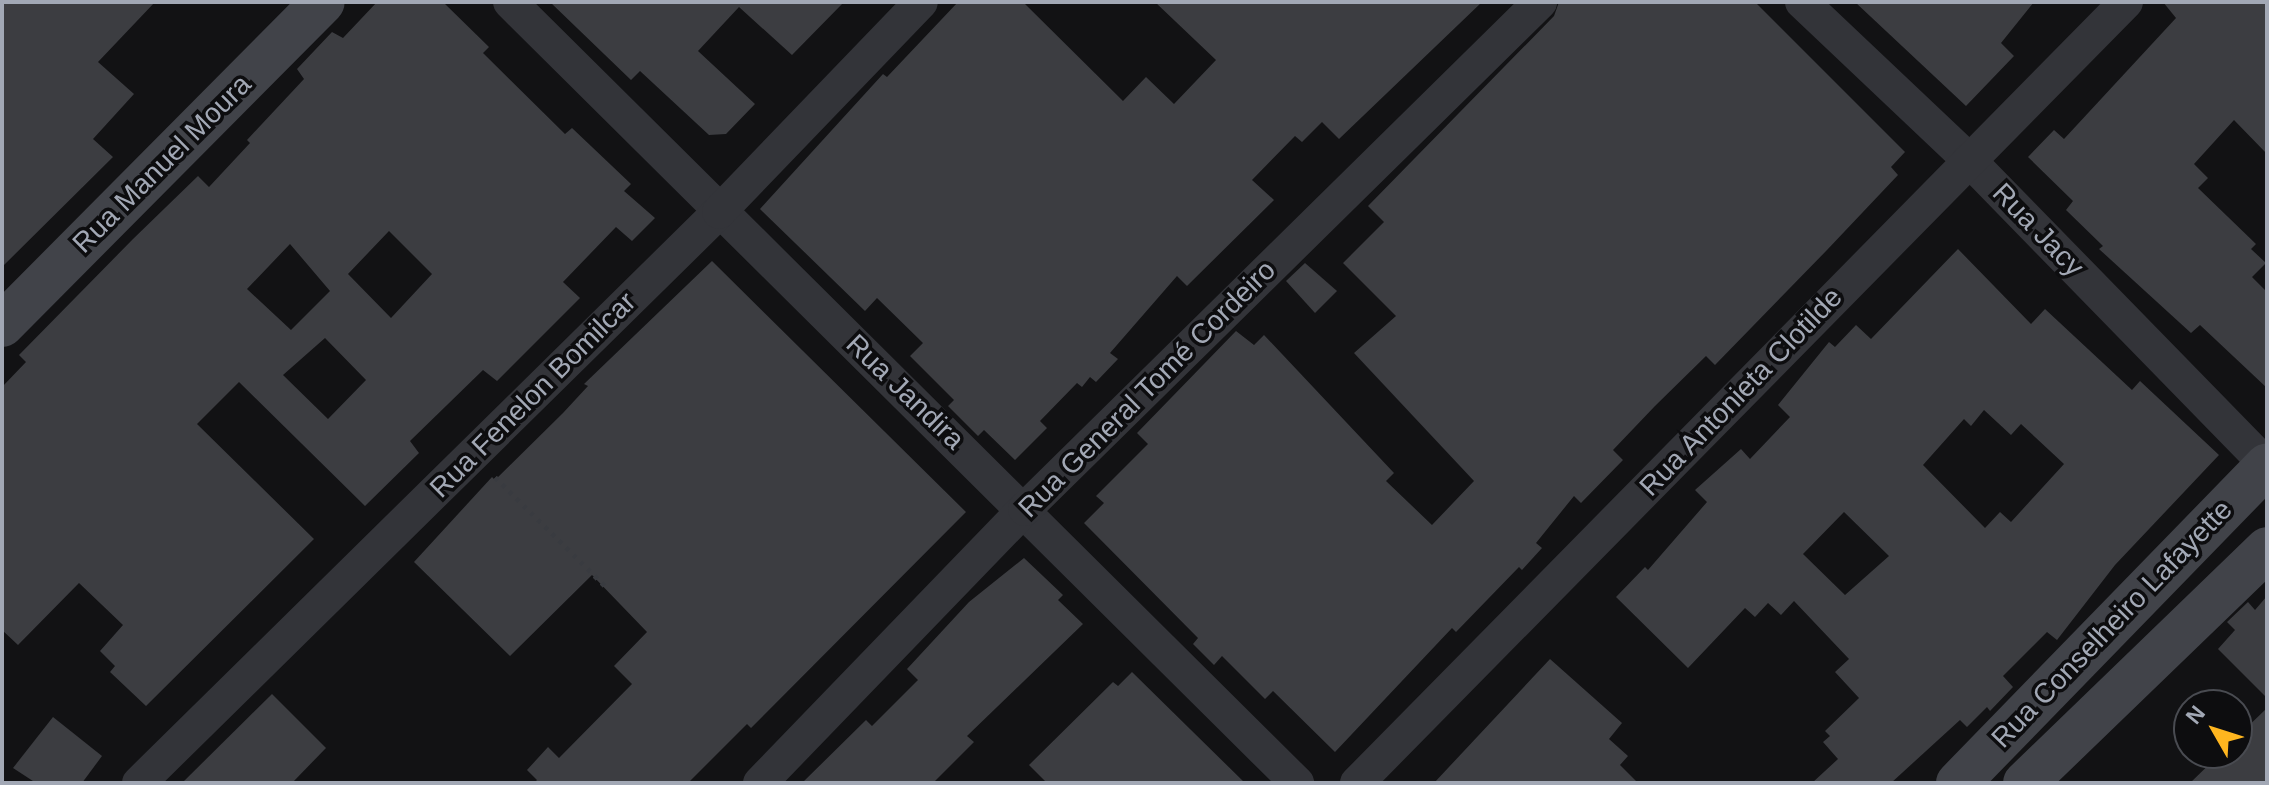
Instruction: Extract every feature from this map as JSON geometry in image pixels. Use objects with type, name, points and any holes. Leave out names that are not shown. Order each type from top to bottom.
[{"type":"street","name":"Rua Manuel Moura","points":[[2,325],[323,2]]},
{"type":"street","name":"Rua Jandira","points":[[510,2],[719,212],[1025,509],[1297,783]]},
{"type":"street","name":"Rua Fenelon Bomilcar","points":[[139,783],[719,212],[921,2]]},
{"type":"street","name":"Rua General Tomé Cordeiro","points":[[760,783],[1025,509],[1540,2]]},
{"type":"street","name":"Rua Jacy","points":[[1802,2],[1969,160],[2267,465]]},
{"type":"street","name":"Rua Antonieta Clotilde","points":[[1357,783],[2126,2]]},
{"type":"street","name":"Rua Conselheiro Lafayette","points":[[1958,783],[2267,465]]},
{"type":"street","name":"Rua Conselheiro Lafayette","points":[[2025,783],[2267,549]]},
{"type":"path","points":[[473,455],[605,586]]},
{"type":"building","points":[[2,2],[155,2],[98,62],[134,94],[93,139],[113,157],[2,267]]},
{"type":"building","points":[[377,2],[443,2],[489,47],[483,53],[565,134],[572,128],[631,184],[624,191],[655,218],[632,241],[616,227],[563,282],[580,298],[497,381],[483,370],[410,441],[419,453],[365,506],[239,382],[197,424],[314,539],[146,706],[110,672],[115,666],[100,651],[123,625],[79,583],[18,645],[2,630],[2,387],[26,362],[19,355],[133,239],[198,176],[209,187],[250,143],[247,140],[304,79],[297,69],[332,32],[343,38]],"holes":[[[389,231],[432,274],[391,318],[348,274]],[[290,244],[330,291],[291,330],[247,289]],[[325,338],[366,380],[328,419],[283,375]]]},
{"type":"building","points":[[550,2],[844,2],[792,55],[739,7],[698,51],[755,104],[726,134],[709,135],[640,71],[631,80]]},
{"type":"building","points":[[958,2],[1023,2],[1123,101],[1146,77],[1174,104],[1216,60],[1155,2],[1482,2],[1339,139],[1322,122],[1302,142],[1295,136],[1252,180],[1274,200],[1187,286],[1177,276],[1110,353],[1118,359],[1096,382],[1090,377],[1082,387],[1077,383],[1040,421],[1047,428],[1015,460],[984,430],[978,436],[948,406],[954,400],[910,356],[923,343],[877,298],[865,311],[760,209],[883,74],[887,77]]},
{"type":"building","points":[[1559,2],[1755,2],[1905,152],[1891,167],[1898,175],[1827,250],[1715,365],[1706,356],[1655,406],[1613,450],[1623,460],[1581,503],[1574,496],[1536,543],[1542,548],[1522,570],[1519,567],[1456,632],[1452,628],[1335,752],[1273,691],[1265,699],[1222,656],[1214,665],[1193,644],[1198,638],[1084,523],[1104,503],[1096,496],[1148,444],[1137,433],[1236,331],[1254,345],[1264,335],[1394,473],[1386,481],[1432,525],[1474,481],[1354,353],[1396,316],[1343,263],[1384,222],[1368,206],[1554,16]]},
{"type":"building","points":[[1855,2],[2034,2],[2001,43],[2014,56],[1966,106]]},
{"type":"building","points":[[2163,2],[2267,2],[2267,154],[2234,120],[2194,164],[2208,178],[2198,188],[2256,244],[2251,249],[2266,263],[2252,277],[2267,292],[2267,388],[2200,325],[2191,333],[2099,249],[2103,246],[2066,210],[2073,201],[2028,157],[2054,130],[2064,139],[2176,18]]},
{"type":"building","points":[[1958,249],[2031,324],[2045,309],[2132,390],[2140,381],[2219,455],[2115,565],[2057,640],[2047,632],[2003,676],[2013,687],[1990,711],[1987,707],[1967,727],[1960,720],[1891,783],[1812,783],[1838,759],[1823,742],[1830,736],[1825,731],[1859,698],[1835,672],[1849,659],[1794,601],[1781,615],[1768,603],[1755,617],[1745,608],[1688,668],[1616,597],[1645,567],[1648,570],[1707,502],[1695,490],[1741,449],[1750,459],[1790,417],[1778,405],[1829,342],[1835,347],[1856,325],[1871,339]],"holes":[[[1984,410],[2011,435],[2021,424],[2064,464],[2011,522],[2000,512],[1985,528],[1923,465],[1964,419],[1971,426]],[[1844,512],[1889,556],[1845,595],[1803,554]]]},
{"type":"building","points":[[712,261],[966,512],[751,728],[747,724],[688,783],[534,783],[537,780],[527,770],[548,747],[559,758],[632,684],[614,666],[647,632],[592,575],[510,656],[414,562],[492,477],[495,480],[563,413],[588,386],[584,384]]},
{"type":"building","points":[[1305,263],[1337,291],[1315,313],[1286,281]]},
{"type":"building","points":[[1024,558],[1063,595],[1058,600],[1083,624],[967,736],[974,742],[933,783],[802,783],[866,720],[872,726],[918,680],[907,669],[969,602]]},
{"type":"building","points":[[2267,596],[2267,698],[2218,649],[2235,630],[2227,622],[2248,602],[2255,610]]},
{"type":"building","points":[[1550,659],[1622,723],[1609,739],[1628,756],[1620,765],[1638,783],[1434,783]]},
{"type":"building","points":[[1132,672],[1245,783],[1047,783],[1029,765],[1113,682],[1118,686]]},
{"type":"building","points":[[272,694],[326,748],[292,783],[182,783]]},
{"type":"building","points":[[2267,708],[2267,783],[2190,783],[2204,769],[2253,769],[2253,722]]},
{"type":"building","points":[[53,717],[102,756],[82,783],[36,783],[13,768]]}]
